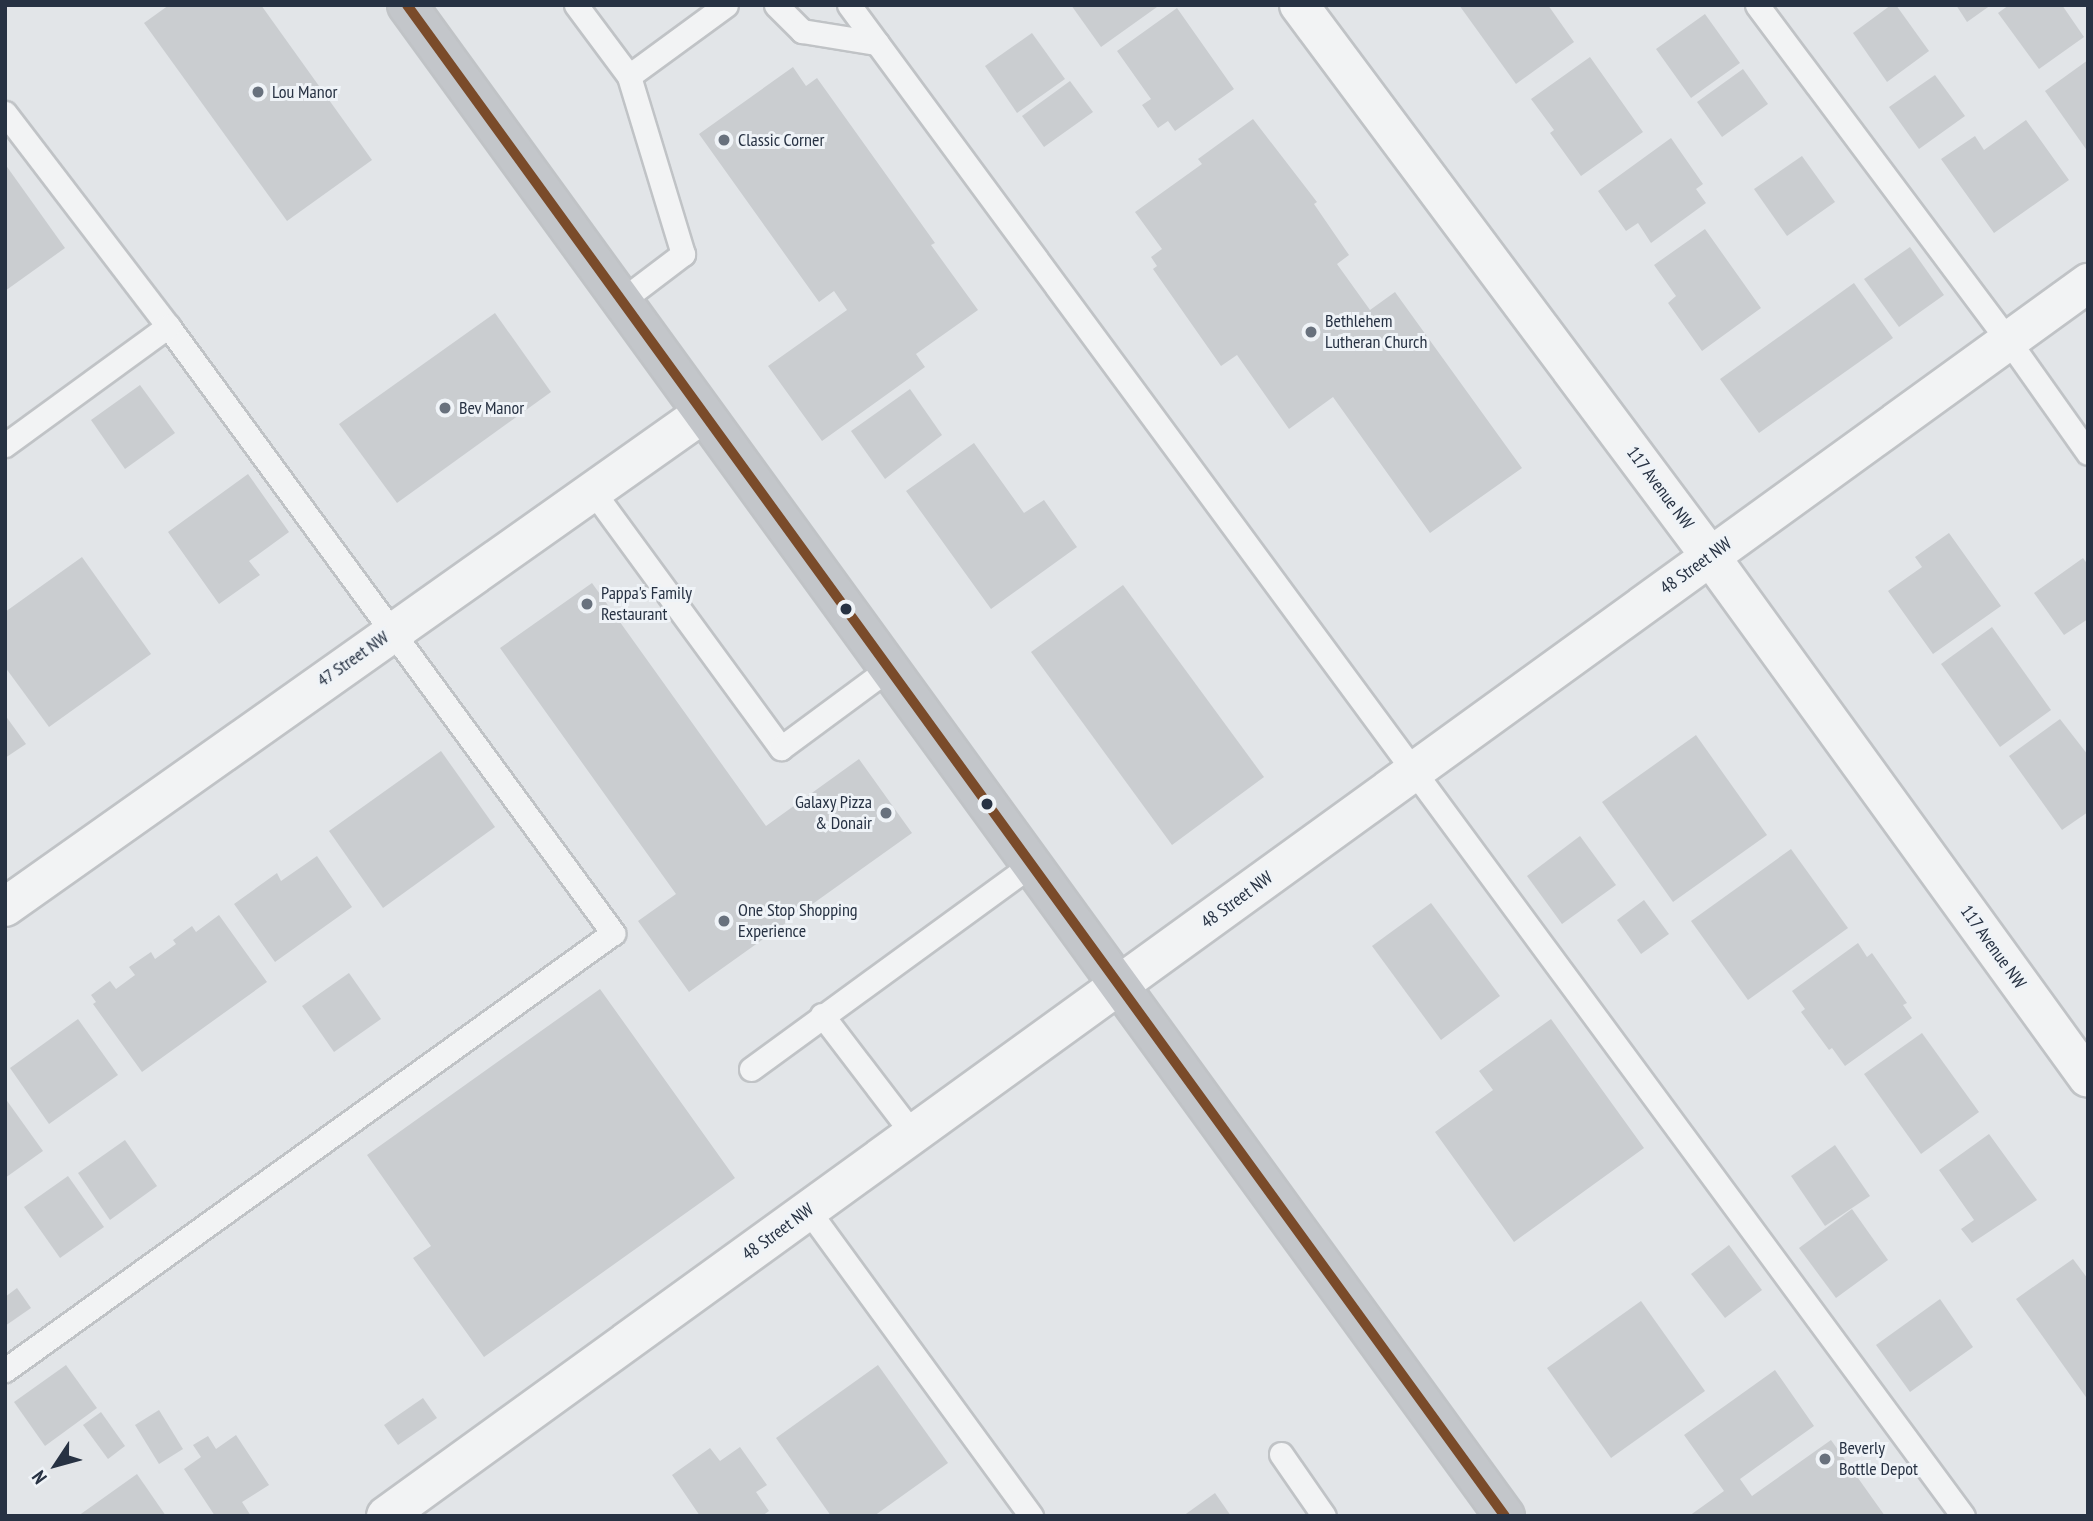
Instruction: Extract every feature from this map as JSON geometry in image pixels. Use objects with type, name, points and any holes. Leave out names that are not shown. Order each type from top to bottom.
[{"type":"main road","points":[[407,5],[1505,1516]]},
{"type":"street","name":"117 Avenue NW","points":[[1299,5],[1710,556],[2088,1078]]},
{"type":"street","name":"48 Street NW","points":[[386,1516],[2088,283]]},
{"type":"street","name":"47 Street NW","points":[[5,907],[702,414]]},
{"type":"lane","points":[[576,5],[629,76],[683,254],[621,301]]},
{"type":"lane","points":[[629,76],[726,5]]},
{"type":"lane","points":[[776,5],[802,31],[877,43]]},
{"type":"lane","points":[[849,5],[1963,1516]]},
{"type":"lane","points":[[1757,5],[2008,340],[2088,453]]},
{"type":"lane","points":[[5,113],[168,326],[613,933],[5,1370]]},
{"type":"lane","points":[[5,445],[168,326]]},
{"type":"lane","points":[[592,490],[781,748],[889,668]]},
{"type":"lane","points":[[751,1069],[1032,864]]},
{"type":"lane","points":[[822,1015],[913,1134]]},
{"type":"lane","points":[[808,1210],[1031,1516]]},
{"type":"lane","points":[[1281,1454],[1324,1516]]},
{"type":"building","name":"Lou Manor","points":[[169,5],[261,5],[372,160],[287,221],[144,23]]},
{"type":"building","points":[[1071,5],[1155,5],[1157,7],[1101,47]]},
{"type":"building","points":[[1459,5],[1548,5],[1574,42],[1516,84]]},
{"type":"building","points":[[1891,5],[1896,5],[1929,51],[1887,82],[1853,33]]},
{"type":"building","points":[[1956,5],[1991,5],[1967,22]]},
{"type":"building","points":[[2009,5],[2062,5],[2084,37],[2039,69],[1998,13]]},
{"type":"building","points":[[1177,8],[1234,89],[1175,131],[1168,121],[1158,128],[1142,105],[1151,99],[1117,51]]},
{"type":"building","points":[[1705,14],[1740,63],[1691,98],[1656,49]]},
{"type":"building","points":[[1032,33],[1065,79],[1017,113],[985,66]]},
{"type":"building","points":[[1590,57],[1643,132],[1581,176],[1550,133],[1554,130],[1531,99]]},
{"type":"building","points":[[2088,60],[2088,152],[2045,91]]},
{"type":"building","points":[[793,67],[806,86],[817,78],[935,243],[931,245],[978,310],[916,354],[925,367],[822,441],[768,366],[847,310],[834,291],[819,302],[699,134]]},
{"type":"building","points":[[1743,69],[1768,104],[1722,137],[1697,102]]},
{"type":"building","points":[[1935,75],[1965,116],[1919,149],[1889,107]]},
{"type":"building","points":[[1070,81],[1093,112],[1044,147],[1022,116]]},
{"type":"building","name":"Bethlehem Lutheran Church","points":[[1253,119],[1317,202],[1314,204],[1349,255],[1337,264],[1370,310],[1395,292],[1522,468],[1430,533],[1333,397],[1289,429],[1237,355],[1221,366],[1153,269],[1157,266],[1151,257],[1162,249],[1135,212],[1202,164],[1198,159]]},
{"type":"building","points":[[2026,120],[2069,180],[1994,233],[1941,159],[1975,136],[1984,150]]},
{"type":"building","points":[[1671,138],[1703,184],[1696,189],[1706,203],[1651,243],[1638,223],[1626,231],[1598,191]]},
{"type":"building","points":[[1802,156],[1835,202],[1787,236],[1754,189]]},
{"type":"building","points":[[5,164],[65,248],[5,291]]},
{"type":"building","points":[[1705,229],[1761,308],[1702,351],[1668,303],[1676,296],[1654,265]]},
{"type":"building","points":[[1910,247],[1944,295],[1899,327],[1864,279]]},
{"type":"building","points":[[1854,283],[1893,338],[1759,433],[1720,379]]},
{"type":"building","name":"Bev Manor","points":[[495,313],[551,392],[397,503],[339,424]]},
{"type":"building","points":[[140,385],[175,433],[125,469],[91,420]]},
{"type":"building","points":[[910,389],[942,435],[885,479],[851,431]]},
{"type":"building","points":[[974,443],[1024,513],[1044,500],[1077,547],[991,609],[906,491]]},
{"type":"building","points":[[248,474],[289,532],[249,561],[260,575],[219,604],[168,532]]},
{"type":"building","points":[[1949,533],[2001,606],[1933,654],[1888,591],[1922,567],[1915,557]]},
{"type":"building","points":[[82,557],[151,654],[49,727],[5,667],[5,612]]},
{"type":"building","points":[[2083,558],[2088,565],[2088,619],[2064,635],[2034,593]]},
{"type":"building","points":[[592,583],[766,826],[859,759],[912,833],[689,992],[638,921],[676,894],[500,648]]},
{"type":"building","points":[[1123,585],[1264,777],[1172,845],[1031,652]]},
{"type":"building","points":[[1992,627],[2051,710],[2000,747],[1941,664]]},
{"type":"building","points":[[5,715],[26,744],[5,758]]},
{"type":"building","points":[[2060,719],[2088,755],[2088,812],[2062,830],[2009,756]]},
{"type":"building","points":[[1696,735],[1767,835],[1673,902],[1602,802]]},
{"type":"building","points":[[441,751],[495,827],[383,908],[329,831]]},
{"type":"building","points":[[1580,836],[1616,885],[1562,924],[1527,876]]},
{"type":"building","points":[[1791,849],[1848,928],[1748,1000],[1691,921]]},
{"type":"building","points":[[317,856],[352,907],[275,962],[234,904],[277,873],[281,881]]},
{"type":"building","points":[[1644,900],[1669,934],[1641,954],[1617,920]]},
{"type":"building","points":[[1431,903],[1500,996],[1441,1040],[1372,946]]},
{"type":"building","points":[[219,915],[267,982],[142,1072],[93,1004],[96,1002],[91,995],[110,981],[116,989],[135,975],[129,967],[151,952],[155,959],[176,944],[173,940],[192,926],[196,932]]},
{"type":"building","points":[[1858,943],[1867,957],[1872,953],[1907,1003],[1903,1005],[1912,1018],[1845,1066],[1832,1048],[1829,1050],[1801,1012],[1805,1009],[1792,991]]},
{"type":"building","points":[[349,973],[381,1019],[334,1052],[302,1006]]},
{"type":"building","points":[[600,989],[735,1178],[484,1357],[413,1258],[431,1246],[367,1155]]},
{"type":"building","points":[[78,1019],[118,1075],[49,1124],[10,1068]]},
{"type":"building","points":[[1551,1019],[1644,1148],[1514,1242],[1435,1132],[1493,1090],[1479,1071]]},
{"type":"building","points":[[1922,1033],[1979,1112],[1921,1154],[1864,1074]]},
{"type":"building","points":[[5,1098],[43,1151],[5,1178]]},
{"type":"building","points":[[1989,1134],[2037,1200],[1972,1243],[1961,1229],[1974,1220],[1939,1170]]},
{"type":"building","points":[[125,1140],[157,1186],[110,1220],[78,1173]]},
{"type":"building","points":[[1835,1145],[1870,1196],[1825,1226],[1791,1176]]},
{"type":"building","points":[[68,1176],[104,1227],[60,1258],[24,1207]]},
{"type":"building","points":[[1852,1209],[1888,1260],[1836,1298],[1799,1248]]},
{"type":"building","points":[[1729,1245],[1762,1290],[1725,1318],[1691,1274]]},
{"type":"building","points":[[2073,1259],[2088,1279],[2088,1400],[2016,1299]]},
{"type":"building","points":[[17,1288],[31,1308],[5,1326],[5,1297]]},
{"type":"building","points":[[1940,1299],[1973,1347],[1910,1392],[1876,1345]]},
{"type":"building","points":[[1641,1301],[1705,1391],[1611,1458],[1547,1368]]},
{"type":"building","points":[[66,1365],[97,1408],[45,1446],[14,1402]]},
{"type":"building","points":[[878,1365],[948,1463],[874,1516],[831,1516],[776,1438]]},
{"type":"building","points":[[1775,1370],[1814,1426],[1740,1479],[1752,1496],[1831,1440],[1885,1516],[1689,1516],[1724,1491],[1684,1435]]},
{"type":"building","points":[[423,1398],[437,1418],[398,1445],[384,1425]]},
{"type":"building","points":[[159,1410],[183,1449],[159,1464],[135,1425]]},
{"type":"building","points":[[101,1412],[125,1446],[108,1459],[83,1425]]},
{"type":"building","points":[[236,1435],[269,1485],[242,1502],[251,1516],[215,1516],[184,1469],[201,1457],[193,1445],[208,1436],[216,1449]]},
{"type":"building","points":[[740,1447],[767,1485],[756,1492],[769,1511],[762,1516],[700,1516],[672,1475],[710,1448],[720,1461]]},
{"type":"building","points":[[137,1474],[166,1516],[78,1516]]},
{"type":"building","points":[[1215,1493],[1231,1516],[1183,1516]]},
{"type":"transit line","points":[[407,5],[1505,1516]]},
{"type":"place","name":"Lou Manor","points":[[258,92]]},
{"type":"place","name":"Classic Corner","points":[[724,140]]},
{"type":"place","name":"Bethlehem Lutheran Church","points":[[1311,332]]},
{"type":"place","name":"Bev Manor","points":[[445,408]]},
{"type":"place","name":"Pappa's Family Restaurant","points":[[587,604]]},
{"type":"place","name":"Galaxy Pizza & Donair","points":[[886,813]]},
{"type":"place","name":"One Stop Shopping Experience","points":[[724,921]]},
{"type":"place","name":"Beverly Bottle Depot","points":[[1825,1459]]}]
